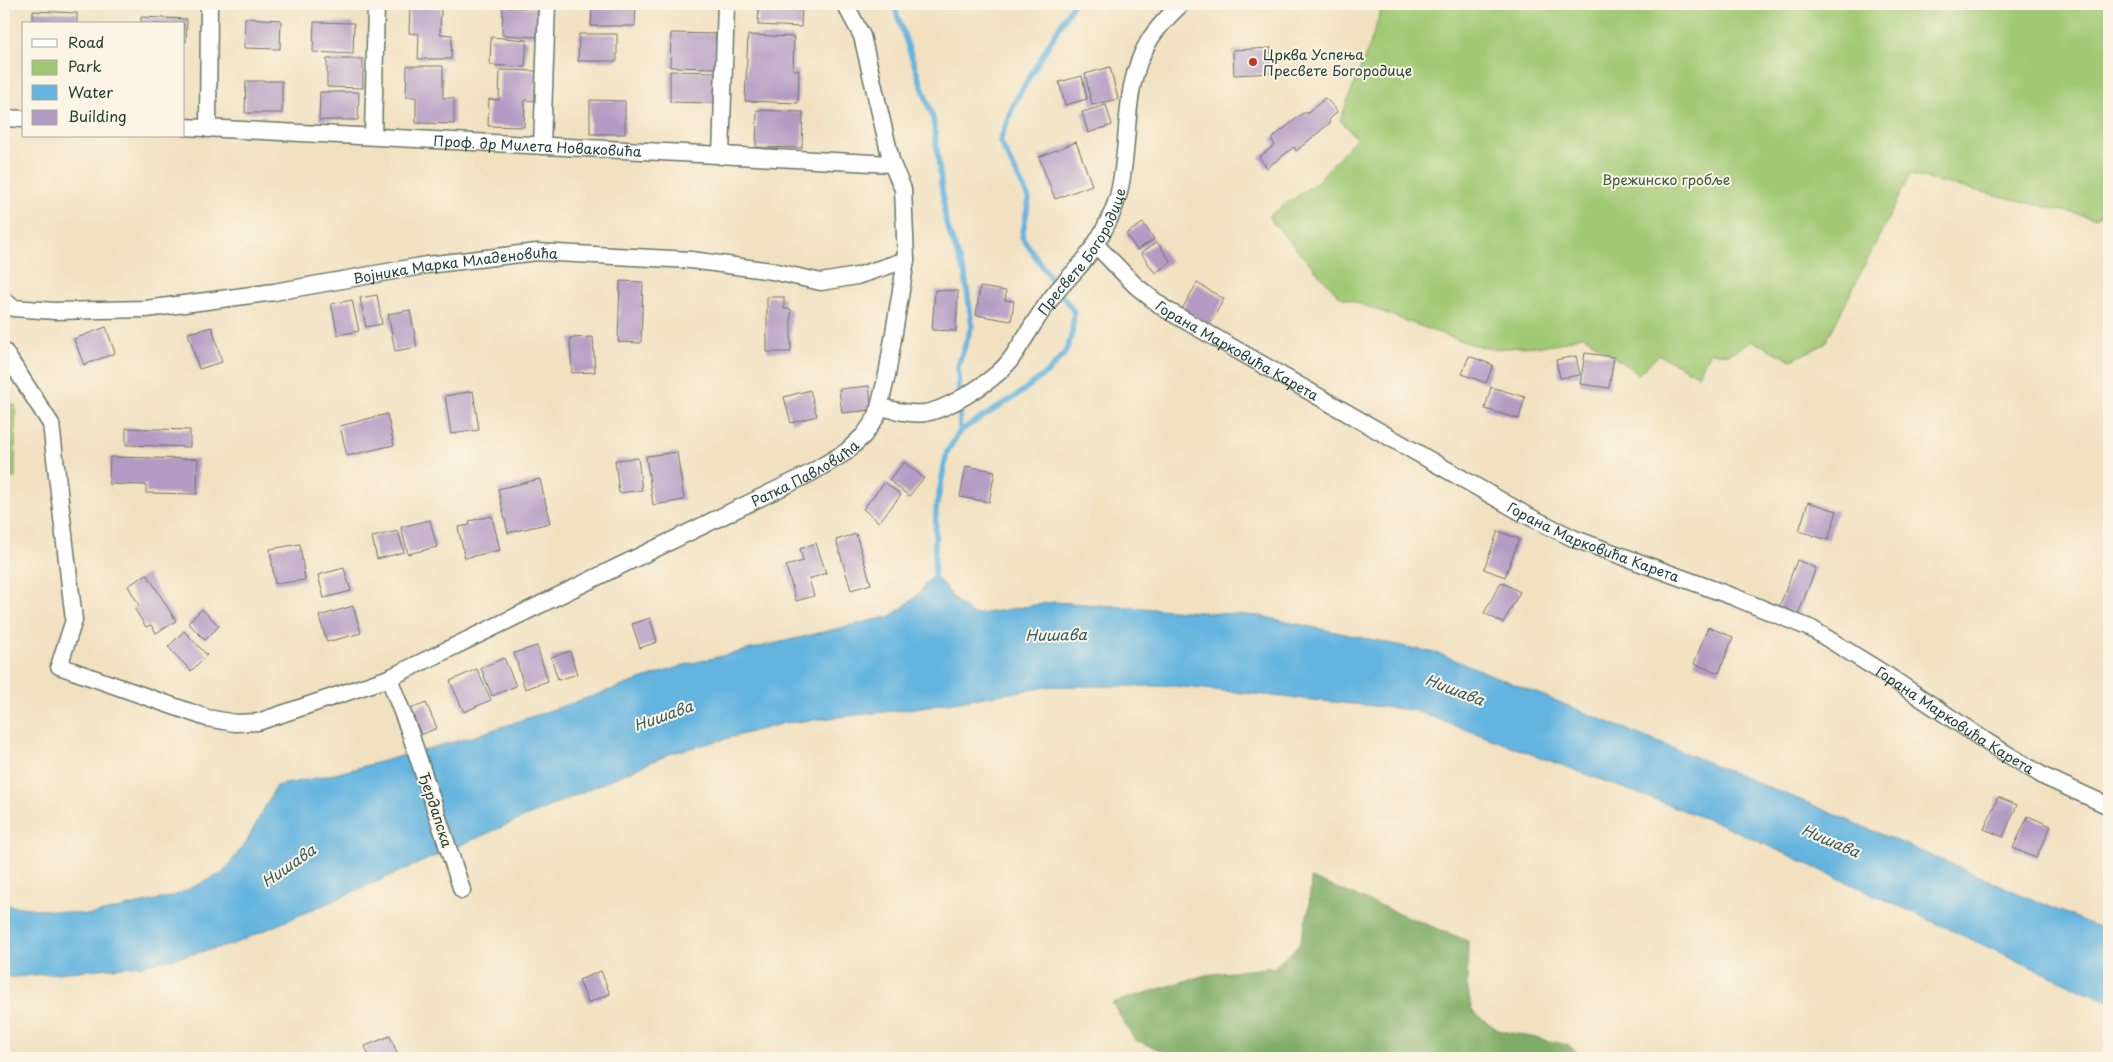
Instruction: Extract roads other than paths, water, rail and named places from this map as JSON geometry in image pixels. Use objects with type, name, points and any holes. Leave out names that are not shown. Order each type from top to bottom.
[{"type":"street","points":[[208,129],[210,4]]},
{"type":"street","points":[[374,136],[376,4]]},
{"type":"street","points":[[542,146],[547,4]]},
{"type":"street","points":[[721,156],[726,4]]},
{"type":"street","name":"Ратка Павловића","points":[[4,351],[51,424],[74,620],[59,666],[207,718],[235,723],[258,722],[389,678],[817,470],[846,452],[870,426],[880,407],[906,260],[903,189],[892,164],[862,36],[845,4]]},
{"type":"street","name":"Пресвете Богородице","points":[[880,407],[904,412],[925,413],[960,400],[1000,371],[1010,361],[1057,291],[1083,262],[1095,244],[1118,197],[1135,71],[1149,40],[1181,4]]},
{"type":"street","points":[[4,118],[22,119]]},
{"type":"street","name":"Проф. др Милета Новаковића","points":[[185,127],[892,164]]},
{"type":"street","name":"Горана Марковића Карета","points":[[1095,244],[1136,286],[1165,308],[1526,515],[1575,539],[1812,629],[1885,674],[1987,742],[2045,777],[2109,806]]},
{"type":"street","name":"Војника Марка Младеновића","points":[[4,300],[13,308],[55,311],[146,309],[274,292],[428,265],[537,252],[690,260],[772,271],[821,282],[857,276],[906,260]]},
{"type":"street","name":"Ђердапска","points":[[389,678],[409,730],[462,890]]},
{"type":"water","name":"Нишава","points":[[934,574],[956,601],[973,615],[1054,602],[1259,616],[1440,654],[1808,803],[2109,932],[2109,1001],[2079,989],[1723,825],[1413,710],[1174,686],[1053,686],[902,710],[785,723],[672,753],[231,945],[143,965],[14,977],[4,976],[4,905],[90,915],[174,896],[223,873],[247,841],[276,786],[335,774],[472,737],[684,665],[891,616],[914,599]]},
{"type":"waterway","points":[[895,4],[897,15],[933,118],[946,223],[965,275],[972,325],[958,366],[960,431]]},
{"type":"waterway","points":[[934,581],[936,509],[947,452],[960,431],[1016,396],[1049,371],[1065,353],[1072,334],[1074,312],[1022,237],[1029,199],[1000,141],[1014,103],[1073,4]]},
{"type":"place","name":"Црква Успења Пресвете Богородице","points":[[1253,62]]},
{"type":"park label","name":"Врежинско гробље","points":[[1666,179]]}]
